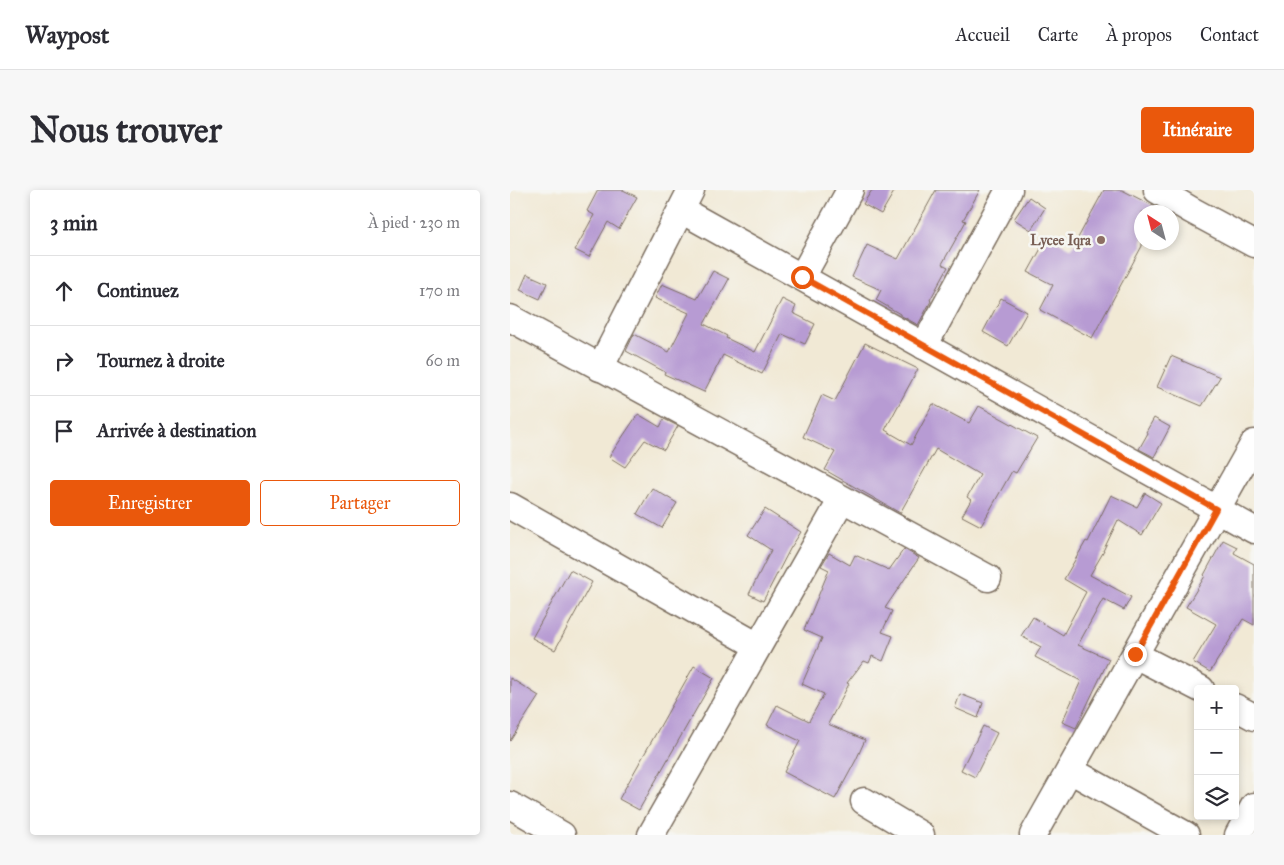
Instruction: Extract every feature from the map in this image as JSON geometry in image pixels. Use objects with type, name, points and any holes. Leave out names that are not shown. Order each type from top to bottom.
[{"type":"street","points":[[802,277],[850,190]]},
{"type":"street","points":[[924,346],[1009,190]]},
{"type":"street","points":[[1157,190],[1254,244]]},
{"type":"street","points":[[600,368],[686,200],[802,277],[1254,530]]},
{"type":"street","points":[[510,318],[988,578]]},
{"type":"street","points":[[1033,835],[1254,443]]},
{"type":"street","points":[[652,835],[842,499]]},
{"type":"street","points":[[510,506],[758,646]]},
{"type":"street","points":[[1135,654],[1194,685]]},
{"type":"street","points":[[1239,709],[1254,717]]},
{"type":"street","points":[[1070,770],[1186,835]]},
{"type":"street","points":[[864,801],[922,835]]},
{"type":"street","points":[[510,805],[562,835]]},
{"type":"street","points":[[1238,835],[1254,806]]},
{"type":"building","points":[[598,190],[623,190],[637,197],[619,229],[608,222],[589,257],[575,250],[594,215],[587,211]]},
{"type":"building","points":[[872,190],[895,190],[881,214],[863,204]]},
{"type":"building","points":[[936,190],[980,190],[963,220],[966,221],[942,264],[948,267],[918,325],[876,300],[881,290],[852,277],[867,245],[898,259]]},
{"type":"building","points":[[1104,190],[1122,190],[1151,205],[1134,205],[1134,250],[1140,250],[1092,338],[1040,310],[1053,285],[1028,272],[1048,236],[1072,249]]},
{"type":"building","points":[[1029,197],[1045,208],[1031,230],[1014,219]]},
{"type":"building","points":[[713,271],[729,279],[704,324],[727,336],[726,338],[755,352],[782,299],[796,306],[793,313],[815,324],[805,344],[782,334],[762,374],[723,355],[704,392],[664,374],[665,372],[626,351],[634,334],[669,352],[689,313],[655,298],[662,284],[697,299]]},
{"type":"building","points":[[527,274],[547,283],[540,299],[520,290]]},
{"type":"building","points":[[1001,298],[1027,312],[1008,346],[983,332]]},
{"type":"building","points":[[865,343],[918,369],[885,430],[911,445],[933,404],[969,423],[979,406],[1037,438],[1016,473],[1012,471],[981,526],[962,516],[971,500],[967,497],[980,475],[936,449],[900,513],[825,470],[835,452],[803,437],[822,395],[835,401]]},
{"type":"building","points":[[1171,356],[1220,377],[1202,406],[1157,387]]},
{"type":"building","points":[[638,414],[660,427],[664,419],[678,426],[664,450],[645,440],[625,467],[609,457]]},
{"type":"building","points":[[1154,418],[1170,427],[1154,457],[1139,449]]},
{"type":"building","points":[[652,488],[677,503],[662,528],[637,514]]},
{"type":"building","points":[[1145,493],[1161,503],[1142,535],[1118,520],[1104,551],[1090,575],[1131,597],[1124,610],[1103,599],[1078,645],[1109,659],[1076,728],[1062,722],[1081,681],[1035,657],[1041,647],[1021,636],[1033,617],[1063,635],[1086,592],[1064,579],[1086,541],[1088,542],[1111,495],[1137,507]]},
{"type":"building","points":[[765,509],[801,532],[763,601],[749,594],[771,550],[748,535]]},
{"type":"building","points":[[1223,540],[1237,547],[1234,553],[1254,564],[1254,625],[1243,619],[1210,672],[1193,662],[1216,624],[1186,607],[1205,576]]},
{"type":"building","points":[[904,549],[919,558],[885,608],[892,611],[882,632],[893,636],[883,661],[872,656],[869,663],[864,661],[847,683],[849,684],[828,724],[865,740],[835,799],[784,772],[800,741],[767,725],[777,705],[809,721],[824,694],[802,684],[822,638],[804,630],[829,570],[821,566],[829,553],[850,565],[855,555],[889,570]]},
{"type":"building","points":[[570,570],[592,582],[555,650],[532,638]]},
{"type":"building","points":[[694,666],[714,678],[639,810],[619,799]]},
{"type":"building","points":[[510,678],[539,696],[510,741]]},
{"type":"building","points":[[960,694],[983,703],[978,718],[955,708]]},
{"type":"building","points":[[983,726],[997,733],[975,777],[961,770]]},
{"type":"place","name":"Lycee Iqra","points":[[1101,240]]},
{"type":"route","points":[[802,277],[1216,509],[1135,654]]}]
